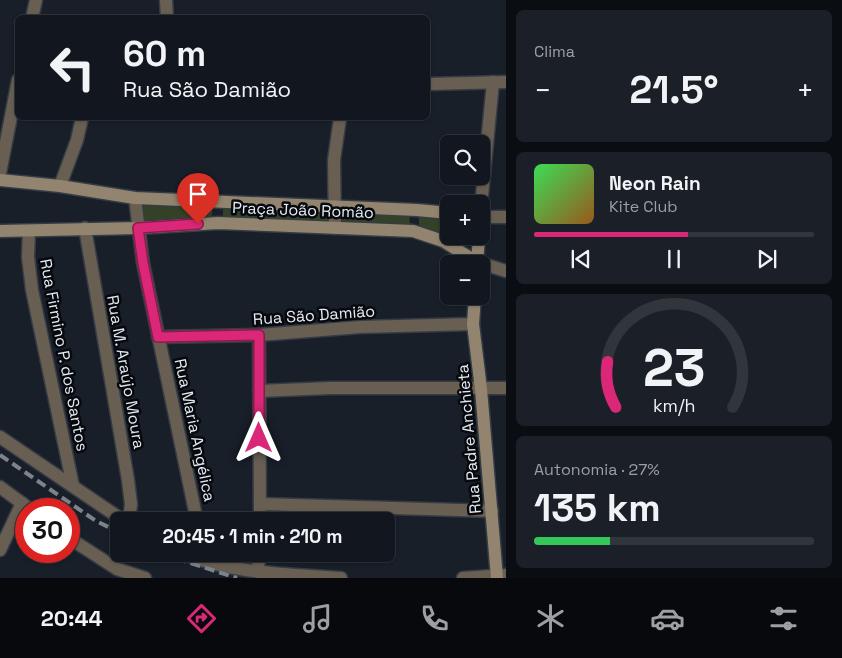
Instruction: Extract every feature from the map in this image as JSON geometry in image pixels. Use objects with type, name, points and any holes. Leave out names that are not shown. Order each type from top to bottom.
[{"type":"street","points":[[33,15],[36,0]]},
{"type":"street","points":[[166,0],[167,15]]},
{"type":"street","points":[[430,84],[500,82],[483,195]]},
{"type":"street","points":[[0,173],[10,107],[15,90]]},
{"type":"street","points":[[60,186],[77,140],[82,120]]},
{"type":"street","points":[[334,228],[334,160],[340,120]]},
{"type":"street","name":"Praça João Romão","points":[[0,180],[60,186],[135,198],[440,212]]},
{"type":"street","name":"Rua Maria Angélica","points":[[135,198],[143,263],[196,512]]},
{"type":"street","points":[[218,223],[220,202]]},
{"type":"street","points":[[413,231],[417,210]]},
{"type":"street","points":[[490,217],[506,217]]},
{"type":"street","name":"Praça João Romão","points":[[0,231],[138,228],[218,223],[413,231],[443,241],[465,255]]},
{"type":"street","name":"Rua M. Araújo Moura","points":[[85,228],[128,480],[130,512]]},
{"type":"street","name":"Rua Firmino P. dos Santos","points":[[29,231],[28,257],[32,290],[73,486]]},
{"type":"street","points":[[490,267],[506,271]]},
{"type":"street","name":"Rua Padre Anchieta","points":[[474,305],[473,324],[500,576]]},
{"type":"street","name":"Rua São Damião","points":[[158,337],[259,335],[360,327],[473,324]]},
{"type":"street","points":[[259,335],[261,512]]},
{"type":"street","points":[[259,390],[506,388]]},
{"type":"street","points":[[0,437],[111,512]]},
{"type":"street","points":[[0,487],[15,498]]},
{"type":"street","points":[[261,504],[492,511]]},
{"type":"street","points":[[0,550],[15,525]]},
{"type":"street","points":[[80,546],[116,574],[145,578]]},
{"type":"street","points":[[218,562],[258,572],[341,578]]},
{"type":"street","points":[[258,562],[258,572]]},
{"type":"street","points":[[464,578],[500,576]]},
{"type":"green space","points":[[142,201],[213,207],[211,220],[140,222]]},
{"type":"green space","points":[[223,205],[328,210],[328,222],[223,219]]},
{"type":"green space","points":[[338,212],[409,214],[410,224],[341,223]]},
{"type":"green space","points":[[419,216],[440,218],[440,234],[419,226]]},
{"type":"railway","points":[[0,455],[96,521],[110,528]]},
{"type":"railway","points":[[187,562],[237,578]]},
{"type":"route","points":[[198,224],[138,228],[158,337],[190,338],[259,335],[259,438]]}]
